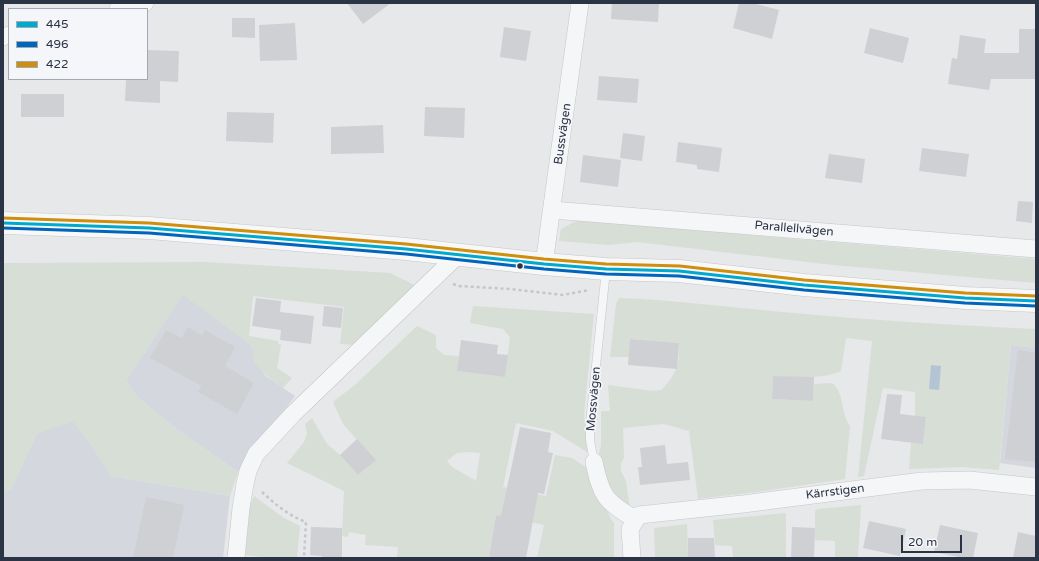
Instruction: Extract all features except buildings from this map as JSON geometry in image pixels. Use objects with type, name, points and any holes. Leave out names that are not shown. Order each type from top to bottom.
[{"type":"main road","points":[[3,223],[149,228],[406,248],[544,264],[606,269],[679,271],[965,298],[1036,301]]},
{"type":"street","points":[[122,8],[145,3]]},
{"type":"street","name":"Bussvägen","points":[[544,264],[580,3]]},
{"type":"street","name":"Parallellvägen","points":[[552,210],[1036,249]]},
{"type":"street","points":[[236,558],[245,484],[248,471],[256,454],[293,414],[458,255]]},
{"type":"street","name":"Mossvägen","points":[[594,462],[598,482],[608,501],[619,510],[635,519]]},
{"type":"street","name":"Kärrstigen","points":[[635,519],[639,515],[742,504],[922,481],[969,480],[1036,487]]},
{"type":"street","points":[[632,558],[630,529],[635,519]]},
{"type":"lane","name":"Mossvägen","points":[[594,462],[590,440],[590,424],[606,269]]},
{"type":"path","points":[[258,488],[286,512],[297,519],[306,522],[304,558]]},
{"type":"shaded area","points":[[576,221],[620,222],[760,236],[1036,259],[1036,283],[833,265],[637,242],[608,245],[559,241],[561,229]]},
{"type":"shaded area","points":[[207,262],[390,273],[419,287],[355,345],[340,344],[344,307],[253,296],[249,336],[278,341],[278,344],[281,345],[277,368],[292,378],[283,388],[258,367],[253,357],[252,348],[246,341],[183,295],[126,380],[136,396],[175,428],[238,472],[230,496],[111,476],[89,442],[73,422],[37,433],[11,489],[3,493],[3,263]]},
{"type":"shaded area","points":[[183,294],[253,347],[254,361],[266,376],[295,396],[238,472],[175,428],[136,396],[126,380]]},
{"type":"shaded area","points":[[619,298],[681,302],[877,320],[1036,329],[1036,348],[1011,345],[999,470],[962,467],[909,469],[911,442],[923,444],[926,417],[915,416],[915,392],[883,388],[864,476],[858,477],[872,341],[846,338],[841,371],[816,377],[773,376],[772,399],[813,401],[814,384],[832,383],[836,387],[850,426],[845,479],[698,499],[689,431],[664,424],[623,428],[624,458],[621,463],[621,471],[626,481],[630,509],[614,499],[601,472],[599,454],[601,445],[601,411],[610,411],[608,385],[653,391],[661,390],[674,374],[678,360],[679,343],[630,339],[629,357],[610,357],[616,304]]},
{"type":"shaded area","points":[[473,306],[594,314],[584,414],[587,452],[553,431],[516,423],[503,487],[546,496],[555,455],[572,458],[587,468],[614,523],[614,558],[537,558],[544,525],[496,515],[489,558],[397,558],[398,547],[365,545],[366,535],[349,532],[348,537],[342,536],[344,491],[287,463],[304,442],[307,433],[305,424],[312,418],[327,444],[340,455],[358,475],[375,460],[343,424],[333,402],[356,384],[417,326],[436,335],[436,348],[444,355],[459,356],[457,371],[505,377],[510,337],[503,329],[470,323]],"holes":[[[457,453],[480,453],[476,481],[452,467],[447,461]]]},
{"type":"shaded area","points":[[1011,345],[1036,348],[1036,468],[1000,463]]},
{"type":"shaded area","points":[[73,421],[89,441],[111,476],[230,496],[223,558],[3,558],[3,493],[11,489],[37,433]]},
{"type":"shaded area","points":[[254,496],[284,518],[300,526],[297,557],[268,558],[245,555],[248,511]]},
{"type":"shaded area","points":[[861,505],[858,558],[835,558],[835,541],[815,540],[815,511],[818,509]]},
{"type":"shaded area","points":[[786,513],[786,558],[733,558],[732,546],[715,545],[713,520]]},
{"type":"shaded area","points":[[687,524],[688,558],[655,558],[654,528]]},
{"type":"water","points":[[931,365],[941,366],[939,390],[929,389]]},
{"type":"transit line","name":"422","points":[[3,218],[149,223],[406,244],[544,259],[606,264],[680,266],[804,280],[965,293],[1036,296]]},
{"type":"transit line","name":"445","points":[[3,223],[149,228],[406,249],[544,264],[606,269],[679,271],[804,285],[965,298],[1036,301]]},
{"type":"transit line","name":"496","points":[[3,228],[149,233],[406,254],[544,269],[606,274],[679,276],[804,290],[965,303],[1036,306]]}]
